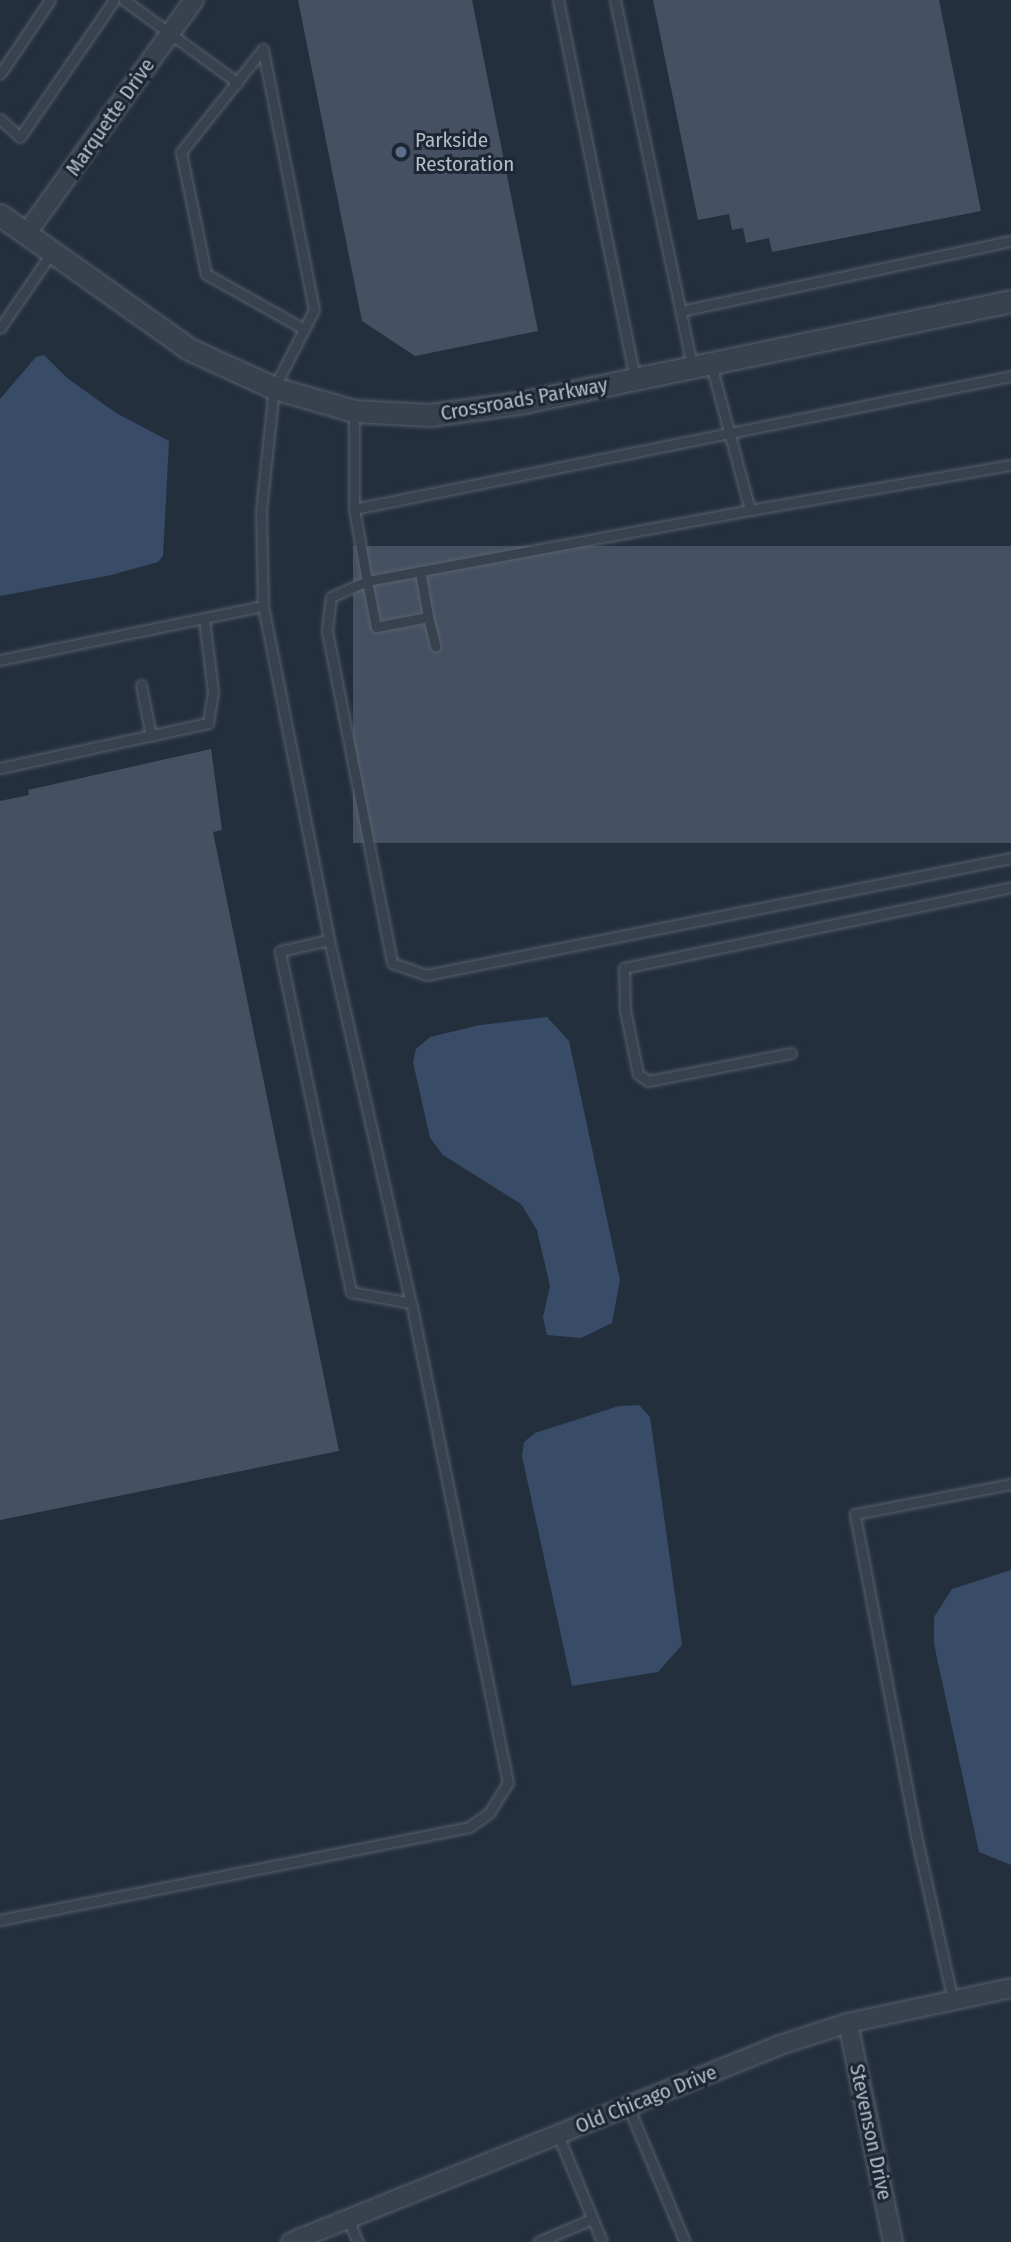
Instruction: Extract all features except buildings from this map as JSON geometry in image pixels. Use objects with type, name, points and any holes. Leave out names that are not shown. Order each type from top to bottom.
[{"type":"street","name":"Marquette Drive","points":[[26,234],[194,0]]},
{"type":"street","name":"Crossroads Parkway","points":[[0,215],[189,349],[274,388],[354,411],[430,415],[519,403],[1011,301]]},
{"type":"street","name":"Old Chicago Drive","points":[[291,2242],[628,2106],[848,2023],[1011,1988]]},
{"type":"street","name":"Stevenson Drive","points":[[848,2023],[893,2242]]},
{"type":"lane","points":[[0,74],[50,0]]},
{"type":"lane","points":[[0,120],[20,137],[114,0]]},
{"type":"lane","points":[[124,0],[168,36],[237,82]]},
{"type":"lane","points":[[558,0],[635,379]]},
{"type":"lane","points":[[615,0],[681,311],[728,433],[750,510]]},
{"type":"lane","points":[[0,1920],[469,1827],[489,1813],[508,1783],[411,1303],[329,940],[262,606],[261,512],[274,388],[314,310],[263,49],[181,152],[206,274],[304,329]]},
{"type":"lane","points":[[681,311],[1011,241]]},
{"type":"lane","points":[[0,328],[52,252]]},
{"type":"lane","points":[[354,509],[1011,376]]},
{"type":"lane","points":[[354,411],[354,509],[376,627],[428,617]]},
{"type":"lane","points":[[1011,465],[367,581],[331,597],[327,631],[392,963],[426,975],[1011,858]]},
{"type":"lane","points":[[420,571],[435,646]]},
{"type":"lane","points":[[0,660],[262,606]]},
{"type":"lane","points":[[0,768],[208,723],[213,692],[204,619]]},
{"type":"lane","points":[[141,685],[151,736]]},
{"type":"lane","points":[[791,1053],[648,1080],[638,1074],[625,1010],[624,968],[1011,887]]},
{"type":"lane","points":[[329,940],[280,951],[351,1292],[411,1303]]},
{"type":"lane","points":[[953,2001],[916,1835],[855,1514],[1011,1484]]},
{"type":"lane","points":[[628,2106],[685,2242]]},
{"type":"lane","points":[[558,2135],[601,2242]]},
{"type":"lane","points":[[348,2219],[358,2242]]},
{"type":"lane","points":[[538,2242],[592,2219]]},
{"type":"water","points":[[44,355],[67,378],[116,413],[169,441],[163,556],[158,562],[111,575],[0,596],[0,399],[36,357]]},
{"type":"water","points":[[547,1017],[569,1041],[620,1280],[612,1323],[581,1338],[547,1335],[543,1317],[550,1286],[537,1230],[521,1204],[443,1155],[430,1138],[413,1062],[416,1049],[430,1037],[480,1025]]},
{"type":"water","points":[[639,1405],[650,1417],[682,1645],[658,1672],[572,1686],[522,1456],[524,1442],[535,1433],[619,1406]]},
{"type":"water","points":[[1011,1570],[1011,1865],[979,1852],[934,1644],[934,1617],[952,1589]]},
{"type":"place","name":"Parkside Restoration","points":[[401,152]]}]
